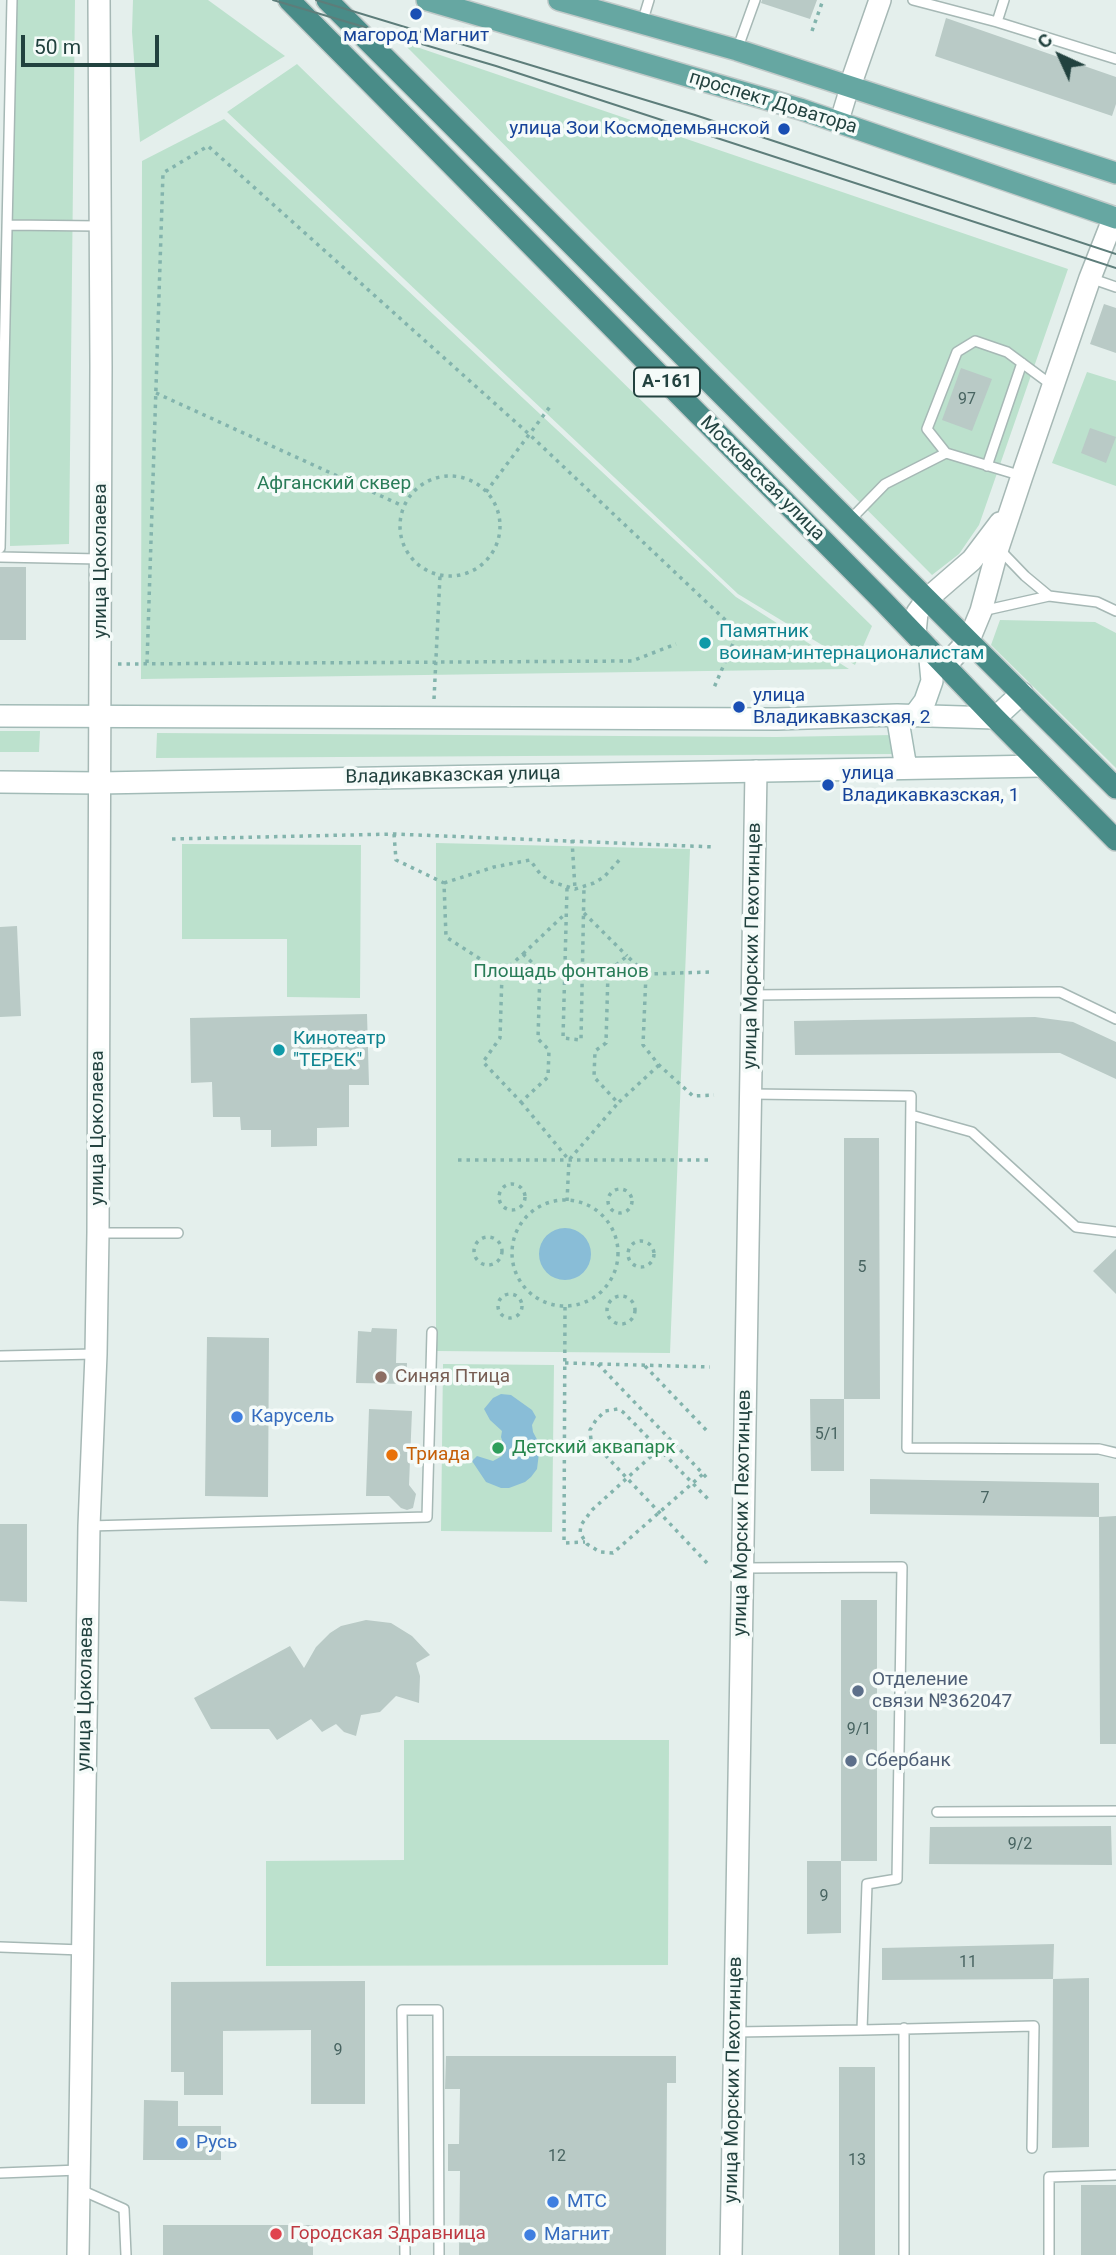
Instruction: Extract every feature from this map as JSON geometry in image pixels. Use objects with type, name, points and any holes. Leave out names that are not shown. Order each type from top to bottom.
[{"type":"highway","name":"Московская улица","points":[[289,0],[1116,840]]},
{"type":"highway","name":"Московская улица","points":[[327,0],[1116,788]]},
{"type":"main road","name":"проспект Доватора","points":[[427,0],[839,122],[1115,217]]},
{"type":"main road","name":"проспект Доватора","points":[[559,0],[737,50],[1116,173]]},
{"type":"street","name":"улица Цоколаева","points":[[78,2255],[89,1526],[98,1233],[101,559],[99,0]]},
{"type":"street","points":[[839,122],[880,0]]},
{"type":"street","points":[[946,666],[969,640],[981,611],[1010,511],[1090,278],[1115,217]]},
{"type":"street","points":[[905,715],[925,701],[933,681],[922,641],[918,613],[927,599],[972,560],[1010,511]]},
{"type":"street","points":[[0,716],[777,719],[905,715],[995,718],[1022,693]]},
{"type":"street","points":[[905,715],[906,768]]},
{"type":"street","name":"Владикавказская улица","points":[[0,782],[99,783],[1042,766]]},
{"type":"street","name":"улица Морских Пехотинцев","points":[[731,2255],[756,771]]},
{"type":"lane","points":[[0,548],[12,0]]},
{"type":"lane","points":[[642,23],[649,0]]},
{"type":"lane","points":[[737,50],[755,0]]},
{"type":"lane","points":[[914,0],[997,22],[1116,59]]},
{"type":"lane","points":[[997,22],[1004,0]]},
{"type":"lane","points":[[7,225],[99,226]]},
{"type":"lane","points":[[1090,278],[1116,287]]},
{"type":"lane","points":[[1022,476],[946,453],[927,429],[957,352],[975,341],[1007,352],[1054,387]]},
{"type":"lane","points":[[987,466],[1022,363]]},
{"type":"lane","points":[[848,522],[885,484],[946,453]]},
{"type":"lane","points":[[998,548],[1049,596]]},
{"type":"lane","points":[[0,558],[101,559]]},
{"type":"lane","points":[[981,611],[1049,596],[1097,602],[1116,611]]},
{"type":"lane","points":[[752,995],[1060,992],[1116,1019]]},
{"type":"lane","points":[[750,1094],[911,1096],[907,1448],[1099,1450],[1116,1453]]},
{"type":"lane","points":[[911,1115],[972,1132],[1076,1227],[1116,1232]]},
{"type":"lane","points":[[98,1233],[178,1233]]},
{"type":"lane","points":[[89,1526],[427,1517],[432,1332]]},
{"type":"lane","points":[[0,1356],[96,1354]]},
{"type":"lane","points":[[743,1568],[902,1567],[897,1879],[867,1884],[862,2030]]},
{"type":"lane","points":[[937,1812],[1116,1811]]},
{"type":"lane","points":[[0,1947],[82,1950]]},
{"type":"lane","points":[[405,2255],[402,2010],[438,2010],[439,2255]]},
{"type":"lane","points":[[735,2032],[1034,2026],[1032,2148]]},
{"type":"lane","points":[[904,2028],[904,2255]]},
{"type":"lane","points":[[0,2173],[80,2179],[124,2209],[126,2255]]},
{"type":"lane","points":[[1049,2255],[1049,2177],[1116,2175]]},
{"type":"path","points":[[812,32],[823,0]]},
{"type":"path","points":[[147,663],[163,173],[208,146],[530,435],[738,632],[713,690]]},
{"type":"path","points":[[156,393],[404,506]]},
{"type":"path","points":[[486,492],[552,404]]},
{"type":"path","points":[[448,475],[470,479],[492,496],[500,518],[498,544],[484,564],[463,575],[440,576],[416,564],[404,548],[399,531],[404,506],[415,489],[430,479],[448,475]]},
{"type":"path","points":[[434,700],[440,576]]},
{"type":"path","points":[[116,664],[632,661],[676,644]]},
{"type":"path","points":[[172,839],[394,834],[715,846]]},
{"type":"path","points":[[394,834],[396,860],[444,883],[494,867],[530,860],[541,874],[552,882],[575,889],[604,877],[622,857]]},
{"type":"path","points":[[572,840],[575,889]]},
{"type":"path","points":[[444,883],[446,937],[502,973]]},
{"type":"path","points":[[567,888],[563,1038],[581,1040],[584,887]]},
{"type":"path","points":[[583,913],[646,974],[712,972]]},
{"type":"path","points":[[566,914],[502,973],[500,1038],[482,1062],[521,1102],[569,1160]]},
{"type":"path","points":[[521,1102],[548,1077],[549,1050],[538,1039],[540,970],[523,954]]},
{"type":"path","points":[[618,1103],[594,1077],[595,1051],[607,1043],[608,972],[627,956]]},
{"type":"path","points":[[646,974],[643,1045],[659,1065],[694,1096],[714,1095]]},
{"type":"path","points":[[567,1201],[569,1160],[618,1103],[659,1065]]},
{"type":"path","points":[[458,1160],[713,1160]]},
{"type":"path","points":[[511,1184],[522,1188],[525,1198],[522,1206],[513,1210],[502,1206],[499,1200],[502,1189],[511,1184]]},
{"type":"path","points":[[621,1188],[631,1195],[633,1202],[626,1212],[617,1213],[611,1209],[609,1196],[614,1190],[621,1188]]},
{"type":"path","points":[[557,1200],[567,1201],[587,1205],[603,1216],[614,1231],[619,1251],[612,1279],[600,1294],[578,1305],[565,1307],[546,1304],[527,1290],[520,1282],[513,1265],[512,1251],[519,1227],[529,1214],[542,1205],[557,1200]]},
{"type":"path","points":[[522,1206],[529,1214]]},
{"type":"path","points":[[603,1216],[611,1209]]},
{"type":"path","points":[[486,1237],[497,1241],[502,1251],[498,1260],[488,1265],[480,1262],[474,1252],[477,1242],[486,1237]]},
{"type":"path","points":[[640,1241],[647,1242],[655,1252],[651,1263],[642,1267],[631,1263],[629,1252],[631,1245],[640,1241]]},
{"type":"path","points":[[502,1251],[512,1251]]},
{"type":"path","points":[[619,1251],[629,1252]]},
{"type":"path","points":[[519,1298],[527,1290]]},
{"type":"path","points":[[511,1294],[519,1298],[523,1307],[519,1315],[507,1319],[499,1313],[499,1302],[504,1295],[511,1294]]},
{"type":"path","points":[[614,1297],[627,1297],[633,1303],[634,1315],[628,1322],[614,1322],[607,1312],[608,1304],[614,1297]]},
{"type":"path","points":[[565,1307],[564,1543],[585,1542]]},
{"type":"path","points":[[565,1363],[710,1367]]},
{"type":"path","points":[[598,1364],[708,1479]]},
{"type":"path","points":[[644,1365],[709,1433]]},
{"type":"path","points":[[707,1563],[591,1440],[590,1430],[605,1411],[618,1409],[708,1499]]},
{"type":"path","points":[[670,1439],[592,1510],[580,1533],[585,1542],[600,1552],[613,1553],[703,1474]]},
{"type":"green space","points":[[9,0],[75,0],[69,544],[10,546]]},
{"type":"green space","points":[[133,0],[208,0],[285,56],[140,142],[132,32]]},
{"type":"green space","points":[[402,42],[1068,269],[979,525],[959,554],[932,575]]},
{"type":"green space","points":[[297,64],[872,626],[855,665],[738,594],[227,112]]},
{"type":"green space","name":"Афганский сквер","points":[[224,119],[736,597],[849,669],[141,679],[142,161]]},
{"type":"green space","points":[[1087,372],[1116,381],[1116,486],[1052,463]]},
{"type":"green space","points":[[1000,620],[1095,622],[1116,633],[1116,768],[991,645]]},
{"type":"green space","points":[[0,731],[40,731],[39,752],[0,752]]},
{"type":"green space","points":[[157,733],[776,737],[893,735],[894,754],[156,758]]},
{"type":"green space","name":"Площадь фонтанов","points":[[436,843],[690,849],[670,1353],[436,1351]]},
{"type":"green space","points":[[182,844],[361,845],[360,998],[287,997],[287,939],[182,939]]},
{"type":"green space","name":"Детский аквапарк","points":[[443,1364],[554,1365],[552,1532],[441,1531]]},
{"type":"green space","points":[[404,1740],[669,1740],[668,1965],[266,1966],[266,1861],[404,1860]]},
{"type":"water","points":[[565,1228],[575,1230],[583,1236],[589,1244],[589,1264],[583,1272],[575,1278],[565,1280],[555,1278],[547,1272],[541,1264],[539,1254],[541,1244],[547,1236],[555,1230]]},
{"type":"water","points":[[501,1394],[511,1395],[532,1410],[536,1417],[532,1425],[533,1432],[540,1445],[537,1469],[525,1482],[509,1488],[486,1482],[472,1461],[477,1456],[493,1461],[502,1456],[505,1449],[502,1431],[490,1420],[484,1409],[493,1398]]},
{"type":"building","points":[[762,0],[817,0],[810,19],[761,3]]},
{"type":"building","points":[[946,18],[1116,77],[1116,104],[1112,116],[935,56]]},
{"type":"building","points":[[1104,304],[1116,308],[1116,353],[1090,344]]},
{"type":"building","points":[[961,368],[992,379],[972,431],[942,420]]},
{"type":"building","points":[[1090,428],[1116,437],[1106,463],[1081,453]]},
{"type":"building","points":[[0,567],[26,567],[26,640],[0,640]]},
{"type":"building","points":[[17,926],[21,1016],[0,1017],[0,927]]},
{"type":"building","name":"Кинотеатр \"ТЕРЕК\"","points":[[367,1014],[369,1085],[349,1085],[349,1127],[317,1128],[317,1146],[271,1147],[271,1130],[241,1130],[240,1117],[213,1117],[212,1082],[191,1083],[190,1018]]},
{"type":"building","points":[[1035,1017],[1073,1022],[1116,1042],[1116,1079],[1060,1053],[795,1055],[794,1021]]},
{"type":"building","points":[[844,1138],[879,1138],[880,1399],[844,1399]]},
{"type":"building","points":[[1116,1249],[1116,1294],[1093,1271]]},
{"type":"building","points":[[372,1328],[397,1329],[396,1363],[407,1363],[406,1384],[356,1383],[358,1331],[371,1332]]},
{"type":"building","name":"Карусель","points":[[207,1337],[269,1338],[268,1497],[205,1496]]},
{"type":"building","points":[[810,1399],[844,1399],[844,1471],[811,1471]]},
{"type":"building","points":[[369,1409],[412,1411],[409,1485],[416,1494],[413,1508],[401,1508],[389,1496],[366,1496]]},
{"type":"building","points":[[870,1479],[1099,1483],[1099,1517],[870,1514]]},
{"type":"building","points":[[1116,1516],[1116,1744],[1100,1744],[1099,1517]]},
{"type":"building","points":[[0,1524],[27,1524],[27,1602],[0,1601]]},
{"type":"building","points":[[841,1600],[877,1600],[877,1861],[841,1861]]},
{"type":"building","points":[[366,1620],[391,1623],[412,1636],[430,1655],[416,1663],[420,1676],[419,1703],[396,1696],[380,1712],[361,1715],[356,1736],[344,1732],[336,1724],[322,1732],[311,1719],[277,1740],[269,1729],[211,1729],[194,1698],[290,1646],[304,1668],[316,1647],[330,1633],[341,1626]]},
{"type":"building","points":[[1111,1826],[1112,1865],[929,1864],[930,1827]]},
{"type":"building","points":[[807,1861],[841,1861],[841,1933],[807,1934]]},
{"type":"building","points":[[1054,1944],[1053,1979],[882,1980],[882,1948]]},
{"type":"building","points":[[1089,1978],[1089,2147],[1052,2148],[1053,1979]]},
{"type":"building","points":[[365,1981],[365,2104],[311,2104],[311,2030],[223,2031],[223,2095],[184,2095],[184,2072],[171,2072],[171,1982]]},
{"type":"building","points":[[446,2056],[676,2056],[676,2083],[667,2083],[666,2255],[459,2255],[460,2171],[448,2171],[448,2144],[459,2144],[460,2089],[445,2089]]},
{"type":"building","points":[[839,2067],[875,2067],[875,2255],[839,2255]]},
{"type":"building","name":"Русь","points":[[144,2100],[178,2101],[178,2126],[221,2126],[221,2160],[143,2160]]},
{"type":"building","points":[[1081,2185],[1116,2185],[1116,2255],[1081,2255]]},
{"type":"building","points":[[163,2225],[313,2225],[313,2255],[163,2255]]},
{"type":"tram line","points":[[273,0],[496,66],[1116,268]]},
{"type":"tram line","points":[[316,0],[695,115],[1116,254]]},
{"type":"place","name":"магород Магнит","points":[[416,14]]},
{"type":"place","name":"улица Зои Космодемьянской","points":[[784,129]]},
{"type":"place","name":"Памятник воинам-интернационалистам","points":[[705,643]]},
{"type":"place","name":"улица Владикавказская, 2","points":[[739,707]]},
{"type":"place","name":"улица Владикавказская, 1","points":[[828,785]]},
{"type":"place","name":"Кинотеатр \"ТЕРЕК\"","points":[[279,1050]]},
{"type":"place","name":"Синяя Птица","points":[[381,1377]]},
{"type":"place","name":"Карусель","points":[[237,1417]]},
{"type":"place","name":"Детский аквапарк","points":[[498,1448]]},
{"type":"place","name":"Триада","points":[[392,1455]]},
{"type":"place","name":"Отделение связи №362047","points":[[858,1691]]},
{"type":"place","name":"Сбербанк","points":[[851,1761]]},
{"type":"place","name":"Русь","points":[[182,2143]]},
{"type":"place","name":"МТС","points":[[553,2202]]},
{"type":"place","name":"Городская Здравница","points":[[276,2234]]},
{"type":"place","name":"Магнит","points":[[530,2235]]}]
